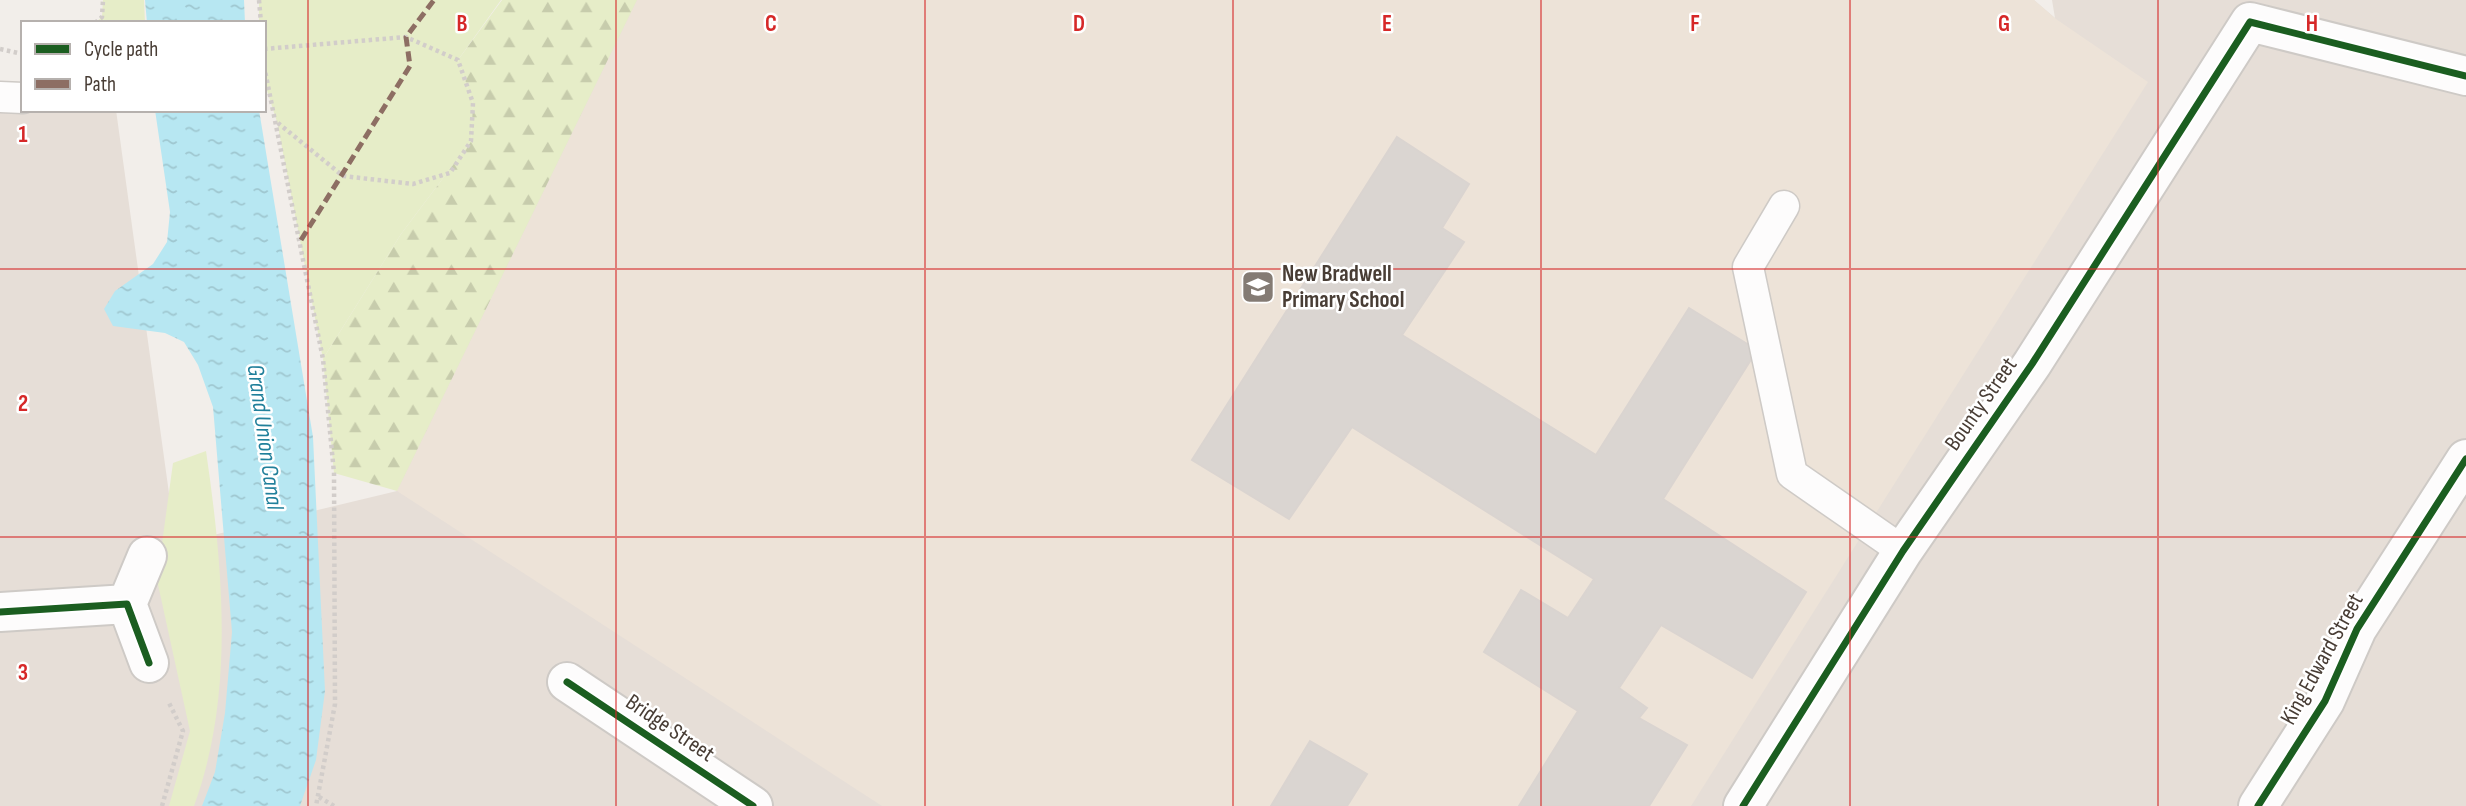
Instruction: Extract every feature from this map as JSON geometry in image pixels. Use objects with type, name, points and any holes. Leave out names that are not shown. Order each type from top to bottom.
[{"type":"street","name":"Bounty Street","points":[[1743,806],[1903,551],[2032,364],[2250,22],[2466,76]]},
{"type":"street","name":"King Edward Street","points":[[2258,806],[2325,701],[2357,629],[2466,459]]},
{"type":"street","points":[[147,556],[127,604],[149,663]]},
{"type":"street","points":[[0,611],[127,604]]},
{"type":"street","name":"Bridge Street","points":[[567,681],[753,806]]},
{"type":"lane","points":[[0,97],[21,99]]},
{"type":"lane","points":[[1784,206],[1748,267],[1792,474],[1903,551]]},
{"type":"path","points":[[97,21],[102,17],[103,0]]},
{"type":"path","points":[[259,0],[261,21]]},
{"type":"path","points":[[266,50],[406,37],[458,60],[473,103],[471,141],[450,173],[413,184],[343,176],[277,122]]},
{"type":"path","points":[[0,49],[21,54]]},
{"type":"path","points":[[266,75],[323,359],[334,473],[335,704],[317,806]]},
{"type":"path","points":[[149,663],[183,731],[162,806]]},
{"type":"path","points":[[319,797],[334,806]]},
{"type":"shaded area","name":"New Bradwell Primary School","points":[[593,0],[2034,0],[2055,18],[2052,0],[2466,0],[2466,806],[0,806],[0,91],[21,108],[21,112],[116,112],[176,544],[397,491]]},
{"type":"shaded area","name":"New Bradwell Primary School","points":[[637,0],[2034,0],[2056,19],[2148,82],[1691,806],[882,806],[397,491]]},
{"type":"green space","points":[[103,0],[144,0],[145,21],[97,21],[102,17]]},
{"type":"green space","points":[[259,0],[501,0],[458,60],[473,103],[471,141],[401,234],[323,359],[277,122],[266,87],[266,21],[259,21]]},
{"type":"green space","points":[[502,0],[637,0],[397,491],[334,473],[323,359],[401,234],[471,141],[473,103],[458,60]]},
{"type":"green space","points":[[206,451],[217,540],[222,630],[216,720],[194,806],[169,806],[190,731],[157,580],[173,463]]},
{"type":"water","points":[[145,0],[244,0],[245,21],[147,21]]},
{"type":"water","name":"Grand Union Canal","points":[[155,112],[259,112],[313,437],[325,691],[316,760],[300,806],[202,806],[215,772],[225,713],[232,632],[213,407],[198,365],[184,342],[165,333],[113,326],[104,309],[115,291],[153,264],[167,242],[170,212]]},
{"type":"building","points":[[1397,137],[1469,184],[1442,228],[1464,242],[1402,335],[1596,455],[1689,308],[1757,350],[1663,499],[1806,592],[1752,678],[1661,625],[1619,688],[1647,708],[1639,718],[1687,745],[1649,806],[1519,806],[1578,711],[1484,652],[1521,590],[1568,618],[1594,579],[1352,427],[1289,519],[1192,460]]},
{"type":"building","points":[[1310,741],[1367,774],[1347,806],[1271,806]]},
{"type":"marked path","points":[[301,240],[410,66],[406,37],[434,0]]},
{"type":"cycle path","points":[[2250,22],[2466,76]]},
{"type":"cycle path","points":[[1743,806],[1903,551],[2032,364],[2250,22]]},
{"type":"cycle path","points":[[2258,806],[2325,701],[2357,629],[2466,459]]},
{"type":"cycle path","points":[[0,612],[127,604],[149,663]]},
{"type":"cycle path","points":[[567,682],[753,806]]},
{"type":"place","name":"New Bradwell Primary School","points":[[1258,287]]}]
